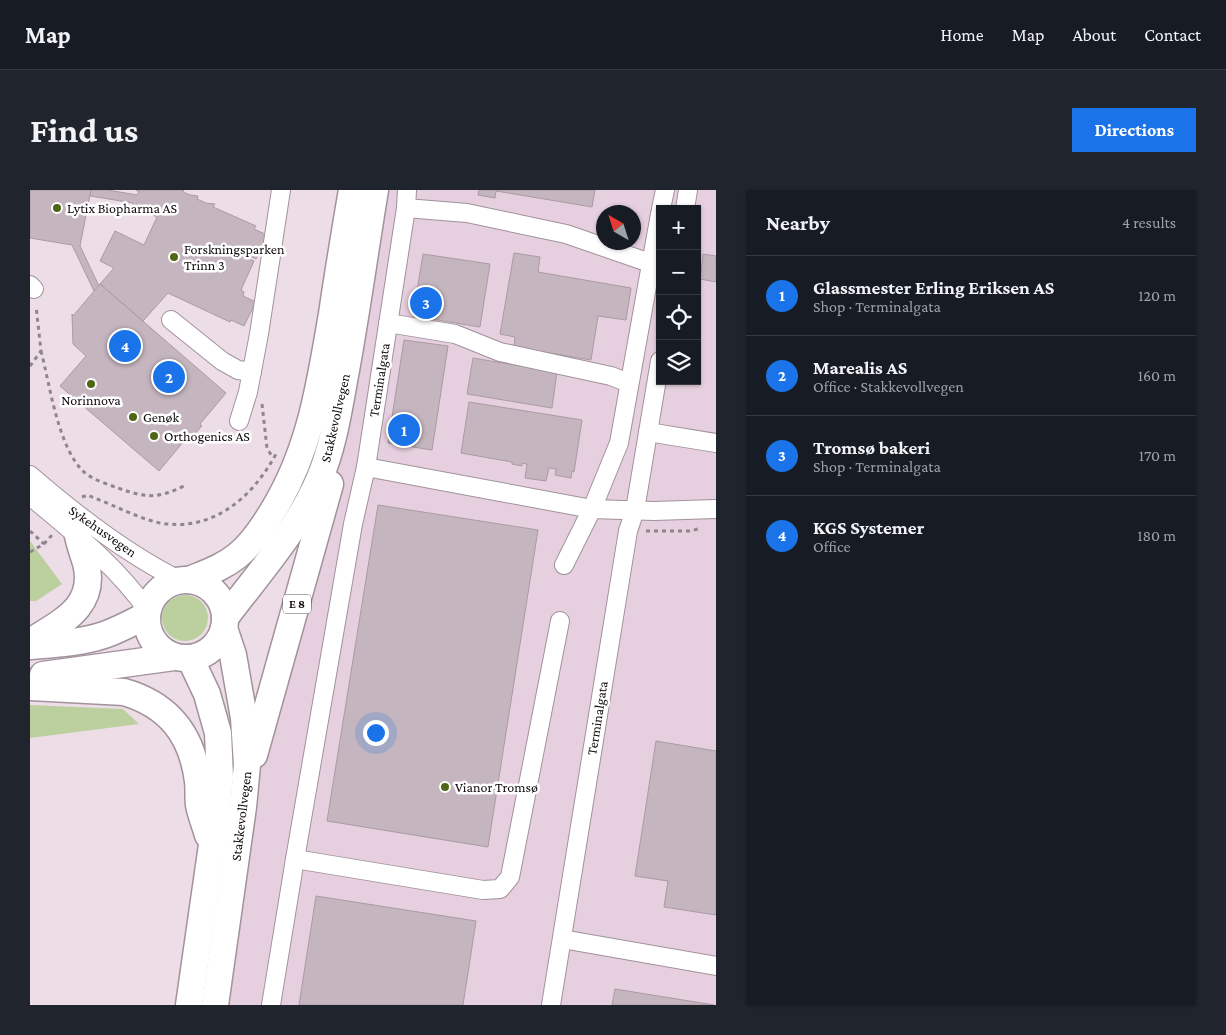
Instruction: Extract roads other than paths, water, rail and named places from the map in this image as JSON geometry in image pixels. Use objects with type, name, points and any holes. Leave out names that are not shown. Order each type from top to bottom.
[{"type":"highway","name":"Stakkevollvegen","points":[[185,581],[216,570],[243,550],[268,520],[287,488],[296,468],[308,435],[319,387],[352,190]]},
{"type":"highway","name":"Stakkevollvegen","points":[[215,1005],[246,780],[244,718],[233,655],[225,623],[298,520],[318,481],[336,426],[358,304],[375,190]]},
{"type":"highway","name":"E 8","points":[[246,780],[329,487],[336,426]]},
{"type":"highway","points":[[30,642],[74,613],[84,597],[86,569],[67,534]]},
{"type":"highway","points":[[182,658],[162,650],[153,641],[148,629],[148,613],[156,594],[164,587],[172,583],[185,581]]},
{"type":"highway","name":"E 8","points":[[30,676],[200,656],[208,652],[221,637],[225,623],[220,600],[207,586],[185,581]]},
{"type":"highway","points":[[30,646],[59,644],[105,635],[148,613]]},
{"type":"highway","name":"Stakkevollvegen","points":[[182,658],[207,694],[218,733],[220,777],[212,847],[189,1005]]},
{"type":"highway","points":[[30,687],[124,692],[138,696],[160,708],[181,730],[192,753],[198,782],[200,805],[212,847]]},
{"type":"street","points":[[238,420],[248,392],[252,372],[281,190]]},
{"type":"street","name":"Terminalgata","points":[[272,1005],[351,533],[366,467],[408,190]]},
{"type":"street","points":[[662,205],[664,190]]},
{"type":"street","points":[[686,205],[688,190]]},
{"type":"street","points":[[406,208],[467,212],[566,234],[650,263]]},
{"type":"street","points":[[564,565],[592,509],[619,443],[656,234]]},
{"type":"street","points":[[171,320],[222,361],[238,370],[252,372]]},
{"type":"street","name":"Terminalgata","points":[[388,324],[455,334],[500,352],[611,376],[629,383]]},
{"type":"street","name":"Terminalgata","points":[[551,1005],[628,530],[635,510],[656,385]]},
{"type":"street","points":[[648,432],[716,443]]},
{"type":"street","points":[[366,467],[592,509],[716,509]]},
{"type":"street","name":"Sykehusvegen","points":[[30,475],[54,496],[114,540],[167,574],[185,581]]},
{"type":"street","name":"Sykehusvegen","points":[[30,496],[67,534],[96,551],[122,578],[148,613]]},
{"type":"street","points":[[295,859],[483,890],[500,888],[510,877],[560,621]]},
{"type":"street","points":[[562,939],[716,966]]},
{"type":"place","name":"Lytix Biopharma AS","points":[[57,208]]},
{"type":"place","name":"Forskningsparken Trinn 3","points":[[174,257]]},
{"type":"place","name":"Tromsø bakeri","points":[[426,303]]},
{"type":"place","name":"KGS Systemer","points":[[125,346]]},
{"type":"place","name":"Marealis AS","points":[[169,377]]},
{"type":"place","name":"Norinnova","points":[[91,384]]},
{"type":"place","name":"Genøk","points":[[133,417]]},
{"type":"place","name":"Glassmester Erling Eriksen AS","points":[[404,430]]},
{"type":"place","name":"Orthogenics AS","points":[[154,436]]},
{"type":"place","name":"Vianor Tromsø","points":[[445,787]]}]
